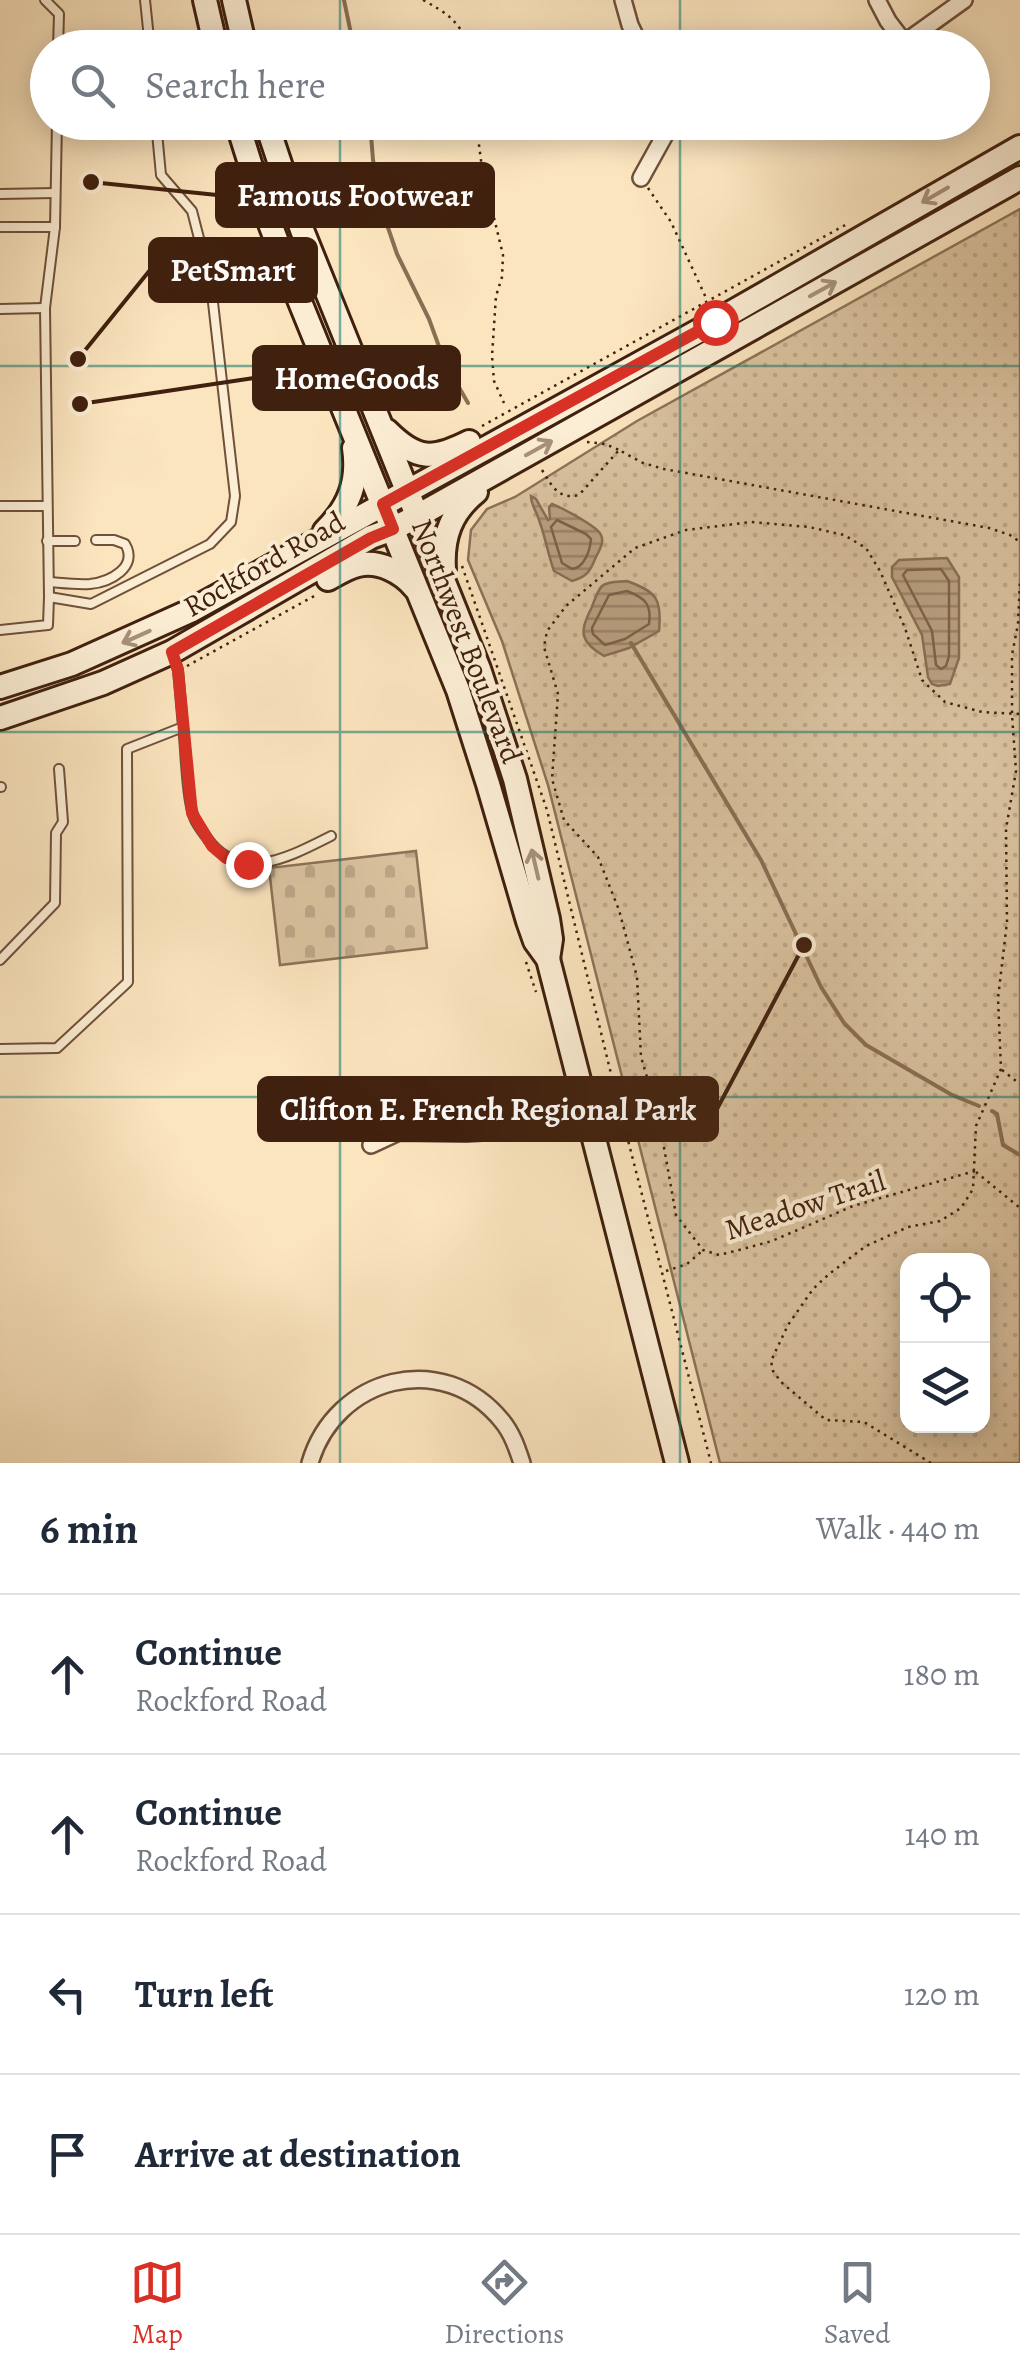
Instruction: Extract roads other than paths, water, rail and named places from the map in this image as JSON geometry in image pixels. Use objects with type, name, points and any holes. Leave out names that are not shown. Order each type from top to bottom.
[{"type":"main road","points":[[205,0],[212,30]]},
{"type":"main road","points":[[234,0],[241,30]]},
{"type":"main road","name":"Northwest Boulevard","points":[[243,140],[264,208],[470,725],[536,942],[536,959],[587,1111],[677,1463]]},
{"type":"main road","name":"Northwest Boulevard","points":[[272,140],[302,230],[479,669],[515,779],[551,940],[536,959]]},
{"type":"main road","name":"Rockford Road","points":[[0,687],[72,664],[150,631],[715,322],[1020,147]]},
{"type":"main road","name":"Rockford Road","points":[[0,718],[103,683],[172,652],[1020,178]]},
{"type":"main road","points":[[380,424],[404,448],[432,456],[446,454],[519,416],[541,416]]},
{"type":"main road","points":[[304,548],[334,522],[354,488],[357,464],[351,425]]},
{"type":"main road","points":[[444,582],[443,549],[450,522],[492,474]]},
{"type":"main road","points":[[243,612],[265,612],[355,565],[364,564],[395,571],[420,596]]},
{"type":"street","points":[[623,0],[632,30]]},
{"type":"street","points":[[877,0],[892,30]]},
{"type":"street","points":[[921,30],[964,0]]},
{"type":"street","points":[[641,178],[662,140]]},
{"type":"street","points":[[371,1145],[400,1132],[499,1130],[587,1111]]},
{"type":"street","points":[[310,1463],[337,1413],[356,1398],[376,1386],[424,1379],[470,1392],[488,1407],[502,1421],[522,1463]]},
{"type":"lane","points":[[45,0],[59,14],[59,30]]},
{"type":"lane","points":[[145,0],[148,30]]},
{"type":"lane","points":[[0,630],[48,626],[45,308],[54,227],[56,140]]},
{"type":"lane","points":[[48,597],[91,604],[210,544],[231,522],[235,496],[211,285],[192,212],[161,175],[158,140]]},
{"type":"lane","points":[[0,194],[55,193]]},
{"type":"lane","points":[[0,227],[54,227]]},
{"type":"lane","points":[[0,309],[45,308]]},
{"type":"lane","points":[[0,506],[47,506]]},
{"type":"lane","points":[[49,582],[94,584],[118,574],[129,559],[125,544],[96,540]]},
{"type":"lane","points":[[47,541],[74,541]]},
{"type":"lane","points":[[172,652],[178,670],[192,813],[212,846],[226,858],[248,864],[288,858],[330,836]]},
{"type":"lane","points":[[0,1049],[57,1048],[128,982],[127,749],[184,726]]},
{"type":"lane","points":[[0,960],[55,903],[56,833],[63,822],[60,769]]},
{"type":"water","points":[[531,496],[548,520],[552,504],[601,535],[601,547],[584,576],[572,581],[554,571]]},
{"type":"water","points":[[947,558],[959,577],[959,658],[950,684],[938,686],[928,677],[922,635],[892,577],[892,567],[899,560]]},
{"type":"water","points":[[627,581],[655,598],[659,631],[629,648],[604,656],[586,641],[585,624],[602,586]]},
{"type":"waterway","points":[[344,0],[350,30]]},
{"type":"waterway","points":[[371,140],[384,216],[397,254],[429,319],[445,363],[468,403]]},
{"type":"waterway","points":[[631,643],[761,860],[821,987],[844,1023],[866,1045],[952,1095],[979,1106]]},
{"type":"waterway","points":[[992,1111],[997,1114],[1003,1145],[1020,1155]]},
{"type":"place","name":"Famous Footwear","points":[[91,182]]},
{"type":"place","name":"PetSmart","points":[[78,359]]},
{"type":"place","name":"HomeGoods","points":[[80,404]]},
{"type":"place","name":"Clifton E. French Regional Park","points":[[804,945]]}]
